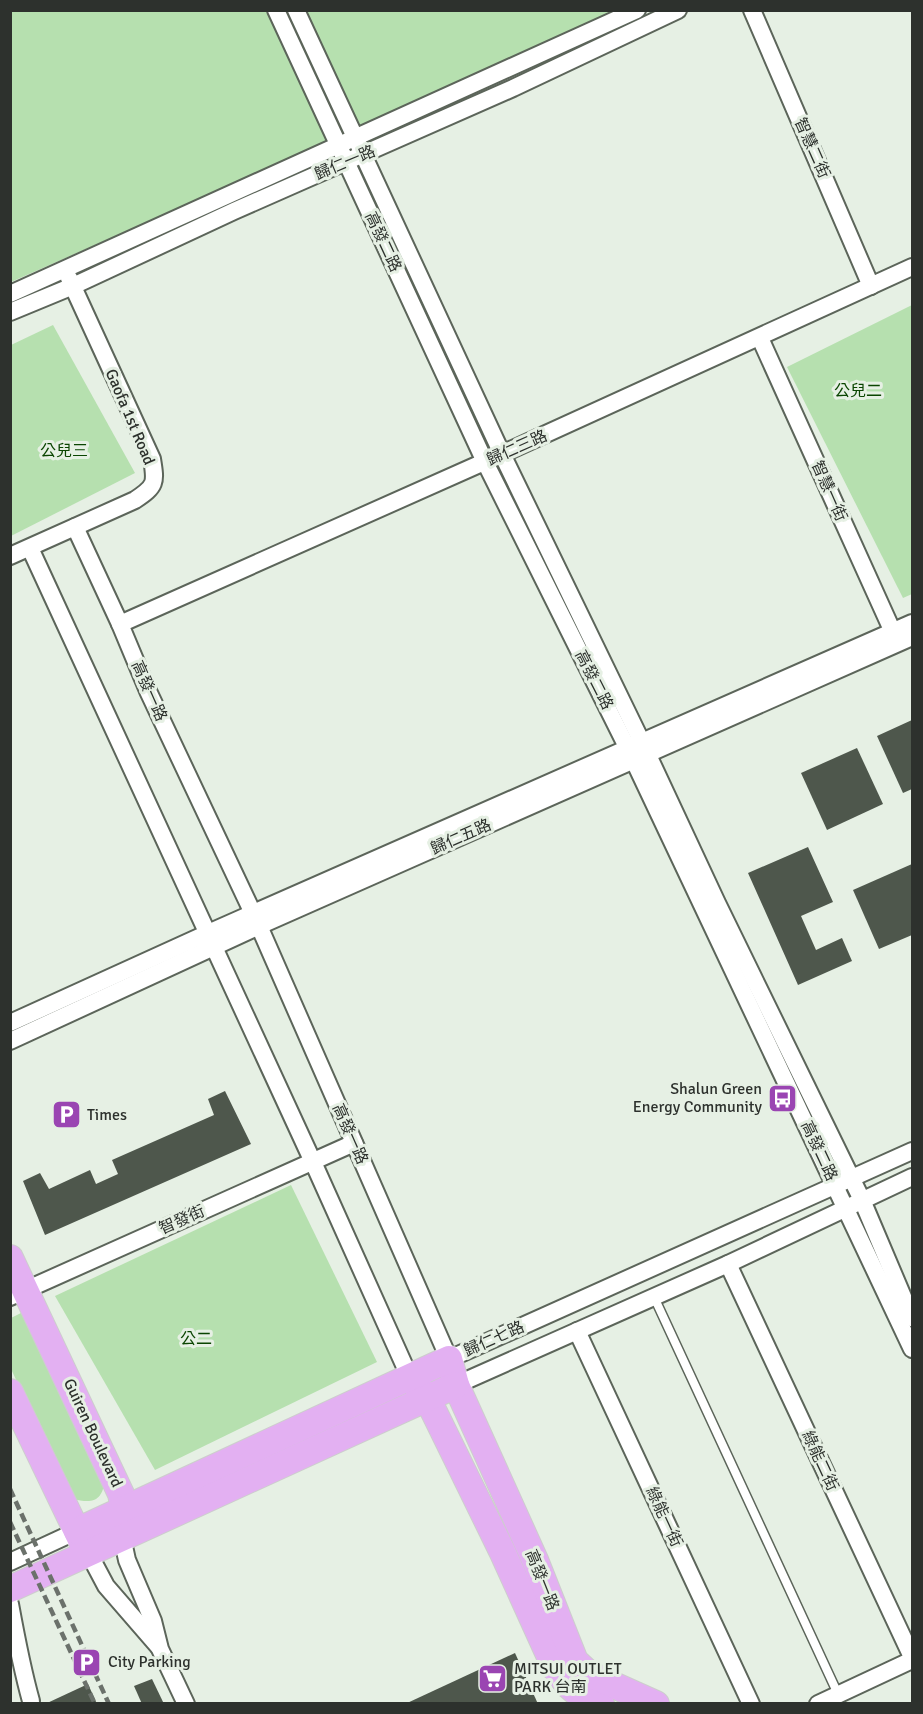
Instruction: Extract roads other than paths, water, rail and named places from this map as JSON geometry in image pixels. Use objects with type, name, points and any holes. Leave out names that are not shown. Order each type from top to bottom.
[{"type":"main road","name":"Guiren Boulevard","points":[[10,1258],[18,1293],[121,1494],[124,1509],[122,1537]]},
{"type":"main road","name":"歸仁七路","points":[[83,1542],[124,1509],[449,1359]]},
{"type":"main road","name":"高發一路","points":[[449,1359],[456,1385],[535,1560],[575,1661],[589,1674],[656,1704]]},
{"type":"main road","name":"高發一路","points":[[410,1378],[427,1398],[502,1551],[555,1668],[575,1691],[601,1704]]},
{"type":"main road","name":"歸仁七路","points":[[83,1542],[122,1537],[456,1385]]},
{"type":"main road","name":"Guiren Boulevard","points":[[10,1392],[83,1542]]},
{"type":"main road","points":[[10,1589],[83,1542]]},
{"type":"street","name":"高發二路","points":[[276,10],[485,462],[717,903],[843,1182],[846,1208],[912,1349]]},
{"type":"street","name":"高發二路","points":[[296,10],[638,752]]},
{"type":"street","name":"歸仁一路","points":[[10,294],[637,10]]},
{"type":"street","name":"歸仁一路","points":[[10,312],[364,155],[678,10]]},
{"type":"street","name":"智慧二街","points":[[752,10],[872,286]]},
{"type":"street","name":"歸仁三路","points":[[120,624],[485,462],[912,267]]},
{"type":"street","name":"Gaofa 1st Road","points":[[10,556],[135,500],[151,490],[155,479],[152,459],[65,268]]},
{"type":"street","name":"智慧一街","points":[[760,338],[901,638]]},
{"type":"street","name":"高發一路","points":[[75,527],[148,691],[256,920],[449,1359]]},
{"type":"street","name":"高發一路","points":[[30,548],[410,1378]]},
{"type":"street","name":"歸仁五路","points":[[10,1023],[211,940],[901,638],[912,623]]},
{"type":"street","name":"歸仁五路","points":[[10,1041],[211,940]]},
{"type":"street","name":"智發街","points":[[18,1293],[354,1143]]},
{"type":"street","name":"歸仁七路","points":[[449,1359],[912,1150]]},
{"type":"street","name":"歸仁七路","points":[[456,1385],[728,1264],[912,1177]]},
{"type":"street","name":"高發二路","points":[[843,1182],[862,1200],[912,1318]]},
{"type":"street","name":"綠能二街","points":[[728,1264],[912,1658]]},
{"type":"street","name":"綠能一街","points":[[577,1332],[751,1704]]},
{"type":"street","name":"Guiren Boulevard","points":[[122,1537],[127,1560],[153,1621],[160,1649],[186,1704]]},
{"type":"street","points":[[10,1562],[83,1542]]},
{"type":"street","name":"Guiren Boulevard","points":[[83,1542],[106,1586],[160,1649]]},
{"type":"street","points":[[10,1604],[18,1634],[20,1661],[32,1702]]},
{"type":"street","points":[[818,1704],[912,1658]]},
{"type":"street","points":[[10,1667],[32,1702]]},
{"type":"lane","points":[[654,1297],[838,1694]]},
{"type":"railway","points":[[10,1489],[109,1704]]},
{"type":"railway","points":[[10,1522],[95,1704]]},
{"type":"place","name":"Shalun Green Energy Community","points":[[783,1098]]},
{"type":"place","name":"Times","points":[[66,1115]]},
{"type":"place","name":"City Parking","points":[[87,1662]]},
{"type":"place","name":"MITSUI OUTLET PARK 台南","points":[[493,1678]]},
{"type":"park label","name":"公兒二","points":[[858,391]]},
{"type":"park label","name":"公兒三","points":[[64,451]]},
{"type":"park label","name":"公二","points":[[196,1339]]}]
